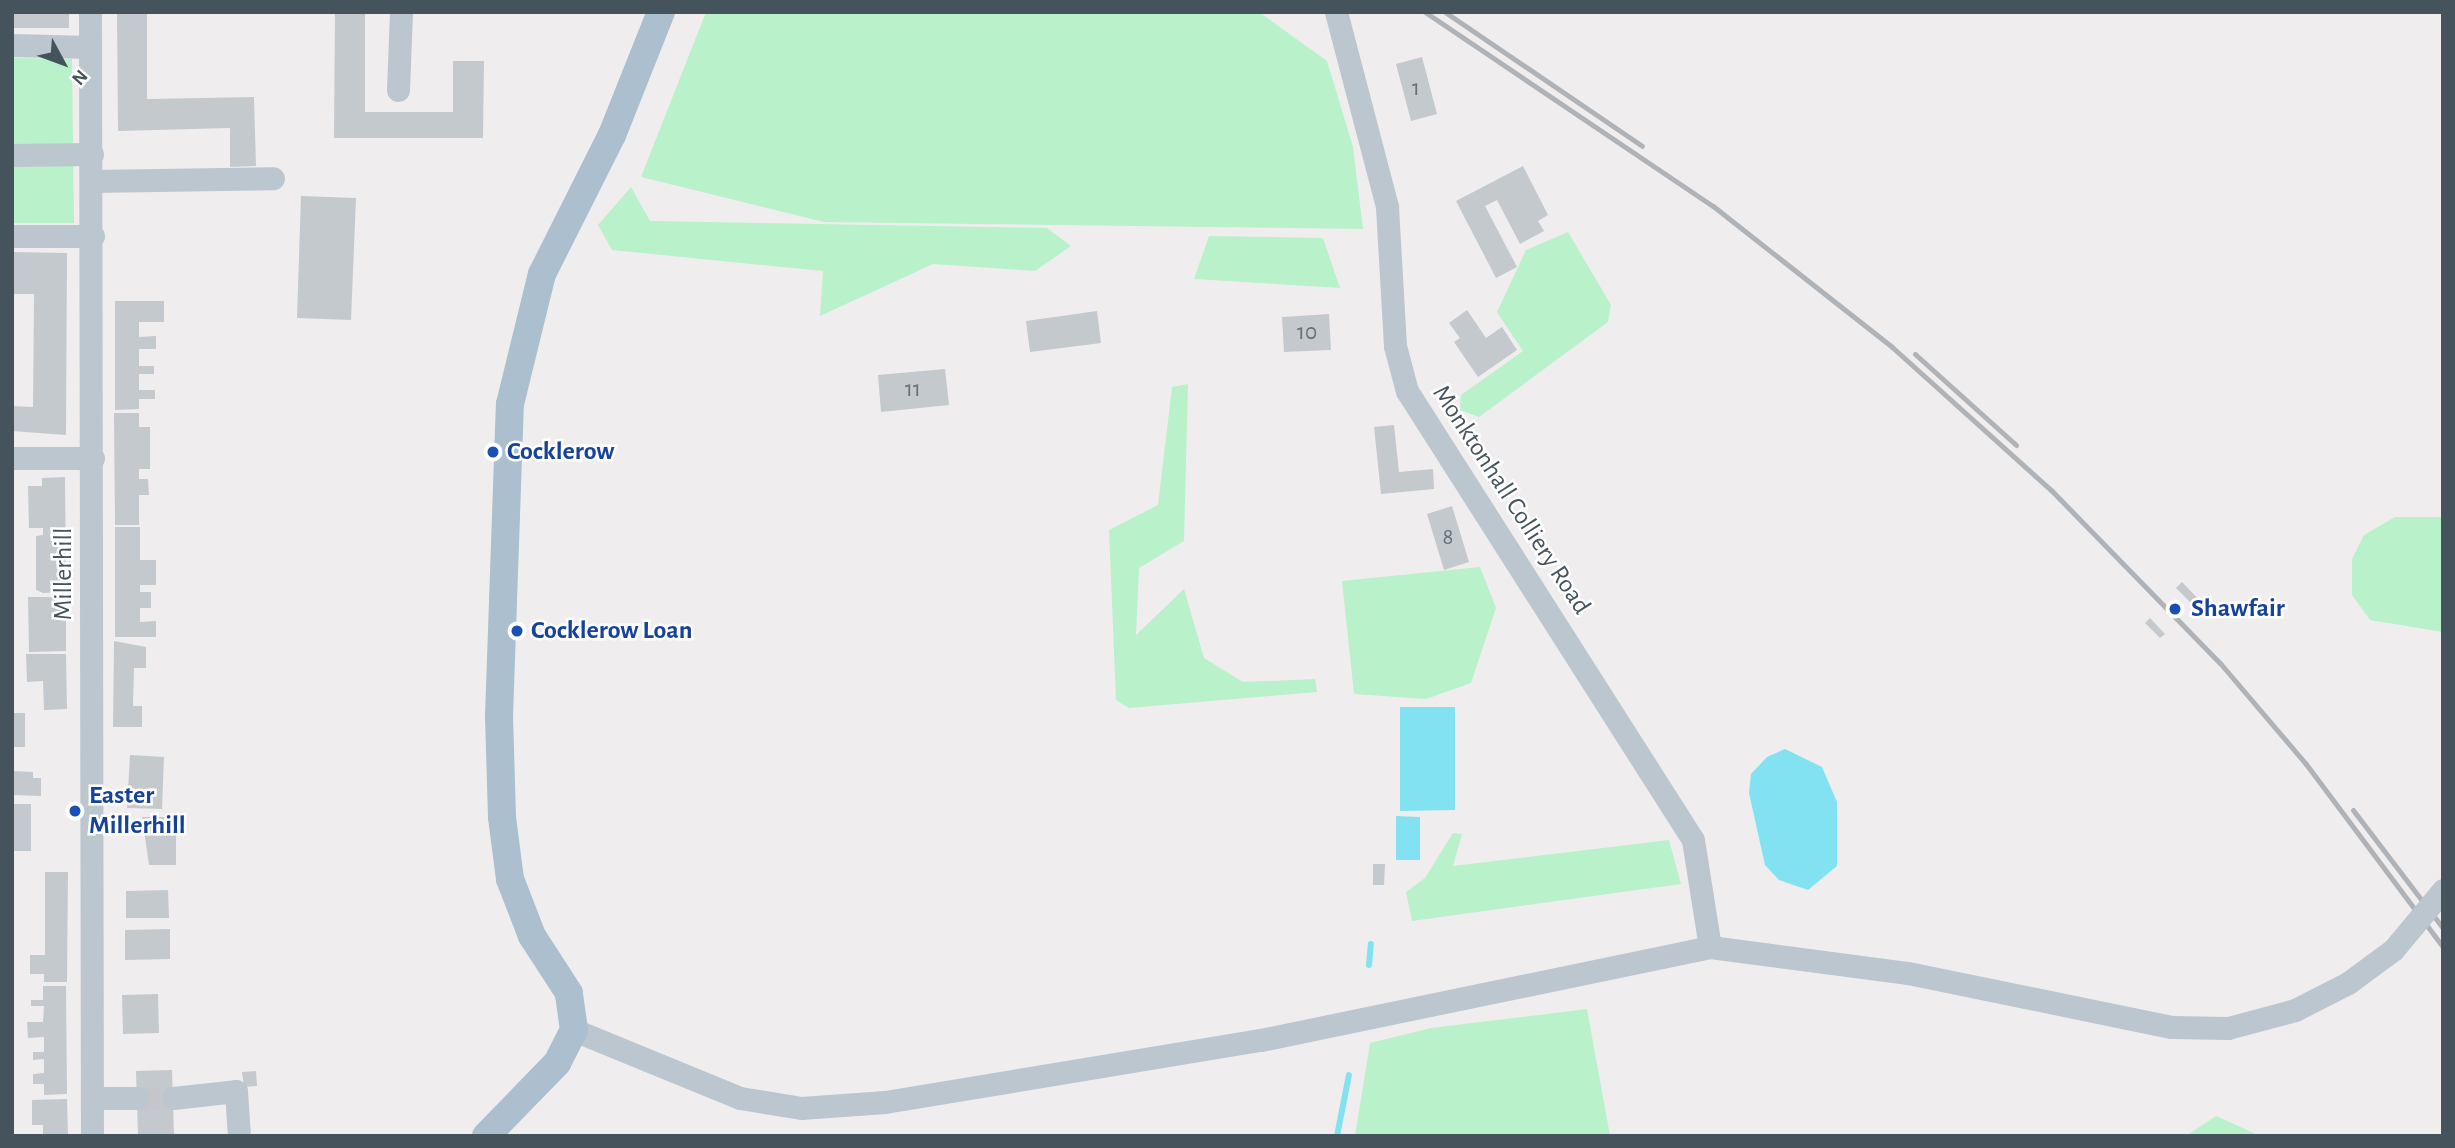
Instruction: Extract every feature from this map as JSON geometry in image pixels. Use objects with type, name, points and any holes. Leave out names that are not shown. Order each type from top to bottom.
[{"type":"main road","points":[[486,1136],[557,1063],[574,1030],[569,993],[532,936],[510,879],[502,817],[499,716],[510,404],[542,274],[612,135],[661,12]]},
{"type":"street","name":"Millerhill","points":[[90,12],[93,236],[92,1136]]},
{"type":"street","points":[[398,90],[401,12]]},
{"type":"street","name":"Monktonhall Colliery Road","points":[[1336,12],[1388,207],[1395,346],[1407,391],[1693,841],[1710,947]]},
{"type":"street","points":[[12,45],[90,47]]},
{"type":"street","points":[[12,155],[92,154]]},
{"type":"street","points":[[92,181],[274,178]]},
{"type":"street","points":[[12,236],[93,236]]},
{"type":"street","points":[[12,458],[93,458]]},
{"type":"street","points":[[574,1030],[740,1098],[802,1108],[885,1102],[1406,1014],[1710,947],[1908,974],[2171,1027],[2228,1028],[2295,1010],[2348,983],[2393,950],[2443,890]]},
{"type":"street","points":[[173,1098],[236,1091],[239,1136]]},
{"type":"street","points":[[92,1098],[137,1098]]},
{"type":"green space","points":[[706,12],[1259,12],[1327,61],[1353,147],[1363,229],[824,222],[641,177]]},
{"type":"green space","points":[[12,58],[72,59],[74,223],[12,223]]},
{"type":"green space","points":[[631,187],[650,221],[1047,228],[1071,246],[1035,271],[933,264],[820,316],[823,271],[612,250],[598,225]]},
{"type":"green space","points":[[1568,232],[1611,305],[1608,322],[1479,417],[1460,410],[1461,395],[1523,351],[1497,312],[1526,250]]},
{"type":"green space","points":[[1209,236],[1323,238],[1340,288],[1194,279]]},
{"type":"green space","points":[[1188,384],[1184,541],[1139,568],[1136,635],[1184,589],[1204,658],[1243,682],[1315,679],[1317,692],[1129,708],[1116,700],[1109,530],[1158,505],[1172,387]]},
{"type":"green space","points":[[2395,517],[2443,517],[2443,632],[2370,620],[2352,595],[2352,559],[2364,535]]},
{"type":"green space","points":[[1480,567],[1496,608],[1471,683],[1426,699],[1354,694],[1342,581]]},
{"type":"green space","points":[[1453,833],[1462,834],[1453,866],[1669,840],[1681,884],[1412,921],[1406,892],[1425,878]]},
{"type":"green space","points":[[1587,1009],[1610,1136],[1355,1136],[1370,1043],[1431,1028]]},
{"type":"green space","points":[[2216,1116],[2254,1133],[2253,1136],[2186,1136]]},
{"type":"water","points":[[1400,707],[1455,707],[1455,810],[1400,811]]},
{"type":"water","points":[[1785,749],[1822,767],[1837,802],[1837,866],[1808,890],[1779,880],[1765,865],[1749,793],[1751,774],[1767,757]]},
{"type":"water","points":[[1396,816],[1420,817],[1420,860],[1396,860]]},
{"type":"building","points":[[12,12],[69,12],[69,28],[12,28]]},
{"type":"building","points":[[117,12],[147,12],[147,99],[254,97],[256,166],[230,167],[230,128],[118,131]]},
{"type":"building","points":[[335,12],[365,12],[365,112],[453,112],[453,61],[484,61],[483,138],[334,138]]},
{"type":"building","points":[[1422,57],[1437,114],[1411,121],[1396,64]]},
{"type":"building","points":[[1523,166],[1548,215],[1538,221],[1544,231],[1520,244],[1497,200],[1485,206],[1517,267],[1496,278],[1456,201]]},
{"type":"building","points":[[301,196],[356,198],[351,320],[297,318]]},
{"type":"building","points":[[12,252],[67,253],[66,435],[12,431],[12,406],[33,407],[34,294],[12,294]]},
{"type":"building","points":[[115,301],[164,301],[164,322],[139,322],[139,337],[156,336],[156,349],[139,349],[139,366],[154,366],[154,374],[139,374],[139,390],[155,390],[155,399],[139,399],[139,409],[115,410]]},
{"type":"building","points":[[1467,310],[1486,338],[1502,327],[1517,350],[1478,377],[1454,342],[1460,338],[1449,323]]},
{"type":"building","points":[[1097,311],[1101,343],[1030,352],[1026,321]]},
{"type":"building","points":[[1329,314],[1331,350],[1284,352],[1282,317]]},
{"type":"building","points":[[945,369],[949,405],[881,412],[878,375]]},
{"type":"building","points":[[114,413],[139,413],[139,427],[150,427],[150,469],[139,469],[139,479],[148,479],[149,495],[139,495],[139,525],[115,525]]},
{"type":"building","points":[[1394,425],[1399,472],[1433,469],[1434,489],[1381,494],[1374,427]]},
{"type":"building","points":[[65,477],[66,592],[43,593],[36,590],[36,536],[43,535],[43,528],[29,528],[28,486],[42,486],[42,478]]},
{"type":"building","points":[[1452,506],[1469,562],[1444,570],[1427,514]]},
{"type":"building","points":[[115,527],[140,527],[140,560],[156,560],[156,585],[140,585],[140,592],[151,592],[151,608],[140,608],[140,622],[156,621],[156,637],[115,637]]},
{"type":"building","points":[[2182,582],[2204,605],[2198,610],[2176,588]]},
{"type":"building","points":[[28,597],[66,597],[66,651],[29,652]]},
{"type":"building","points":[[2150,618],[2165,634],[2160,638],[2145,623]]},
{"type":"building","points":[[114,641],[146,647],[146,668],[134,668],[133,706],[142,706],[142,727],[113,727]]},
{"type":"building","points":[[26,654],[66,654],[67,709],[44,710],[43,681],[27,682]]},
{"type":"building","points":[[12,713],[25,713],[25,747],[12,747]]},
{"type":"building","points":[[130,755],[164,757],[162,809],[127,808]]},
{"type":"building","points":[[12,771],[33,772],[33,778],[41,778],[41,796],[12,795]]},
{"type":"building","points":[[12,804],[31,804],[31,851],[12,851]]},
{"type":"building","points":[[142,817],[176,817],[176,865],[149,865]]},
{"type":"building","points":[[1373,864],[1385,864],[1384,885],[1373,885]]},
{"type":"building","points":[[45,872],[68,872],[67,982],[44,982],[44,974],[30,974],[30,955],[45,955]]},
{"type":"building","points":[[168,890],[169,918],[126,918],[126,891]]},
{"type":"building","points":[[170,929],[170,959],[125,960],[125,930]]},
{"type":"building","points":[[43,986],[66,986],[67,1094],[44,1095],[44,1084],[33,1084],[33,1074],[44,1073],[44,1059],[33,1060],[33,1052],[44,1052],[44,1037],[28,1038],[27,1022],[43,1022],[44,1006],[31,1006],[31,1000],[43,1000]]},
{"type":"building","points":[[158,994],[159,1033],[123,1034],[122,995]]},
{"type":"building","points":[[172,1070],[174,1136],[138,1136],[136,1071]]},
{"type":"building","points":[[256,1071],[257,1086],[244,1087],[242,1072]]},
{"type":"building","points":[[67,1099],[68,1136],[43,1136],[43,1125],[32,1125],[32,1100]]},
{"type":"waterway","points":[[1369,965],[1371,944]]},
{"type":"waterway","points":[[1337,1136],[1349,1075]]},
{"type":"tunnel","points":[[137,1098],[173,1098]]},
{"type":"railway","points":[[1425,12],[1713,206],[1892,347],[2051,490],[2220,663],[2306,764],[2443,947]]},
{"type":"railway","points":[[1445,12],[1642,146]]},
{"type":"railway","points":[[1915,354],[2016,445]]},
{"type":"railway","points":[[2353,810],[2443,928]]},
{"type":"place","name":"Cocklerow","points":[[493,452]]},
{"type":"place","name":"Shawfair","points":[[2175,609]]},
{"type":"place","name":"Cocklerow Loan","points":[[517,631]]},
{"type":"place","name":"Easter Millerhill","points":[[75,811]]}]
